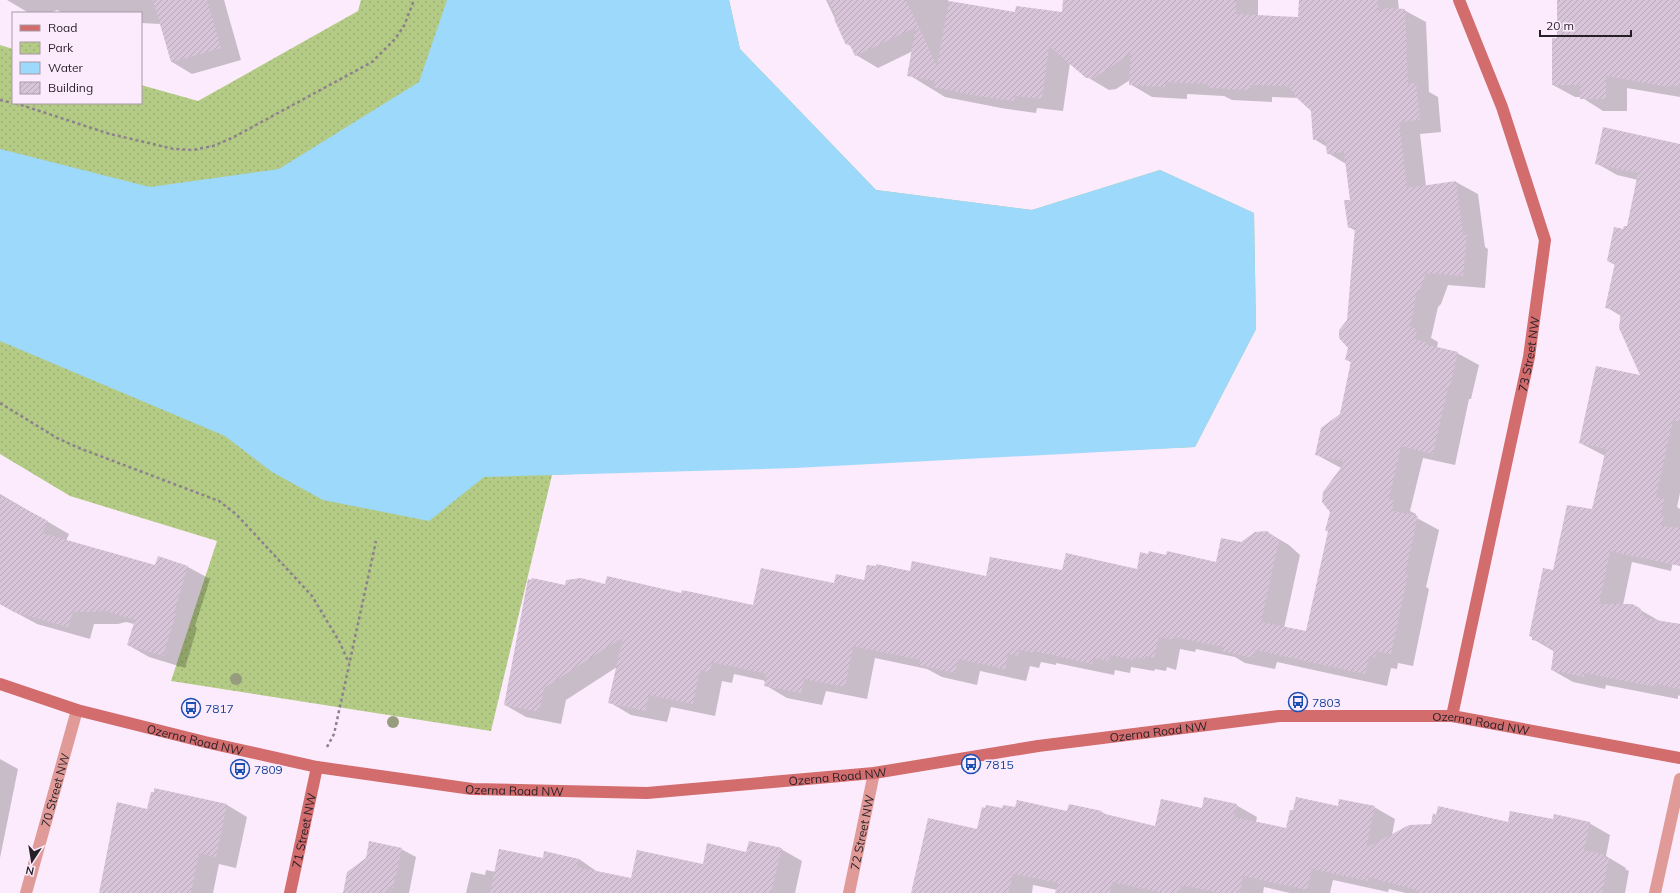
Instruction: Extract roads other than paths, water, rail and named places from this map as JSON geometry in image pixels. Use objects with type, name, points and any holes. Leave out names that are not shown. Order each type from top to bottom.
[{"type":"street","name":"73 Street NW","points":[[1452,716],[1529,357],[1545,240],[1502,107],[1459,0]]},
{"type":"street","name":"Ozerna Road NW","points":[[0,684],[77,710],[205,742],[317,767],[472,789],[647,793],[874,773],[1038,746],[1279,716],[1452,716],[1680,758]]},
{"type":"street","name":"70 Street NW","points":[[26,893],[77,710]]},
{"type":"street","name":"71 Street NW","points":[[290,893],[317,767]]},
{"type":"street","name":"72 Street NW","points":[[849,893],[874,773]]},
{"type":"street","points":[[1655,893],[1680,779]]},
{"type":"water","points":[[447,0],[729,0],[740,49],[876,190],[1032,210],[1160,170],[1254,213],[1256,329],[1195,447],[795,468],[484,477],[429,521],[323,500],[272,472],[225,436],[0,341],[0,149],[150,187],[279,169],[419,82]]},
{"type":"place","name":"7803","points":[[1298,702]]},
{"type":"place","name":"7817","points":[[191,708]]},
{"type":"place","name":"7815","points":[[971,764]]},
{"type":"place","name":"7809","points":[[240,769]]}]
